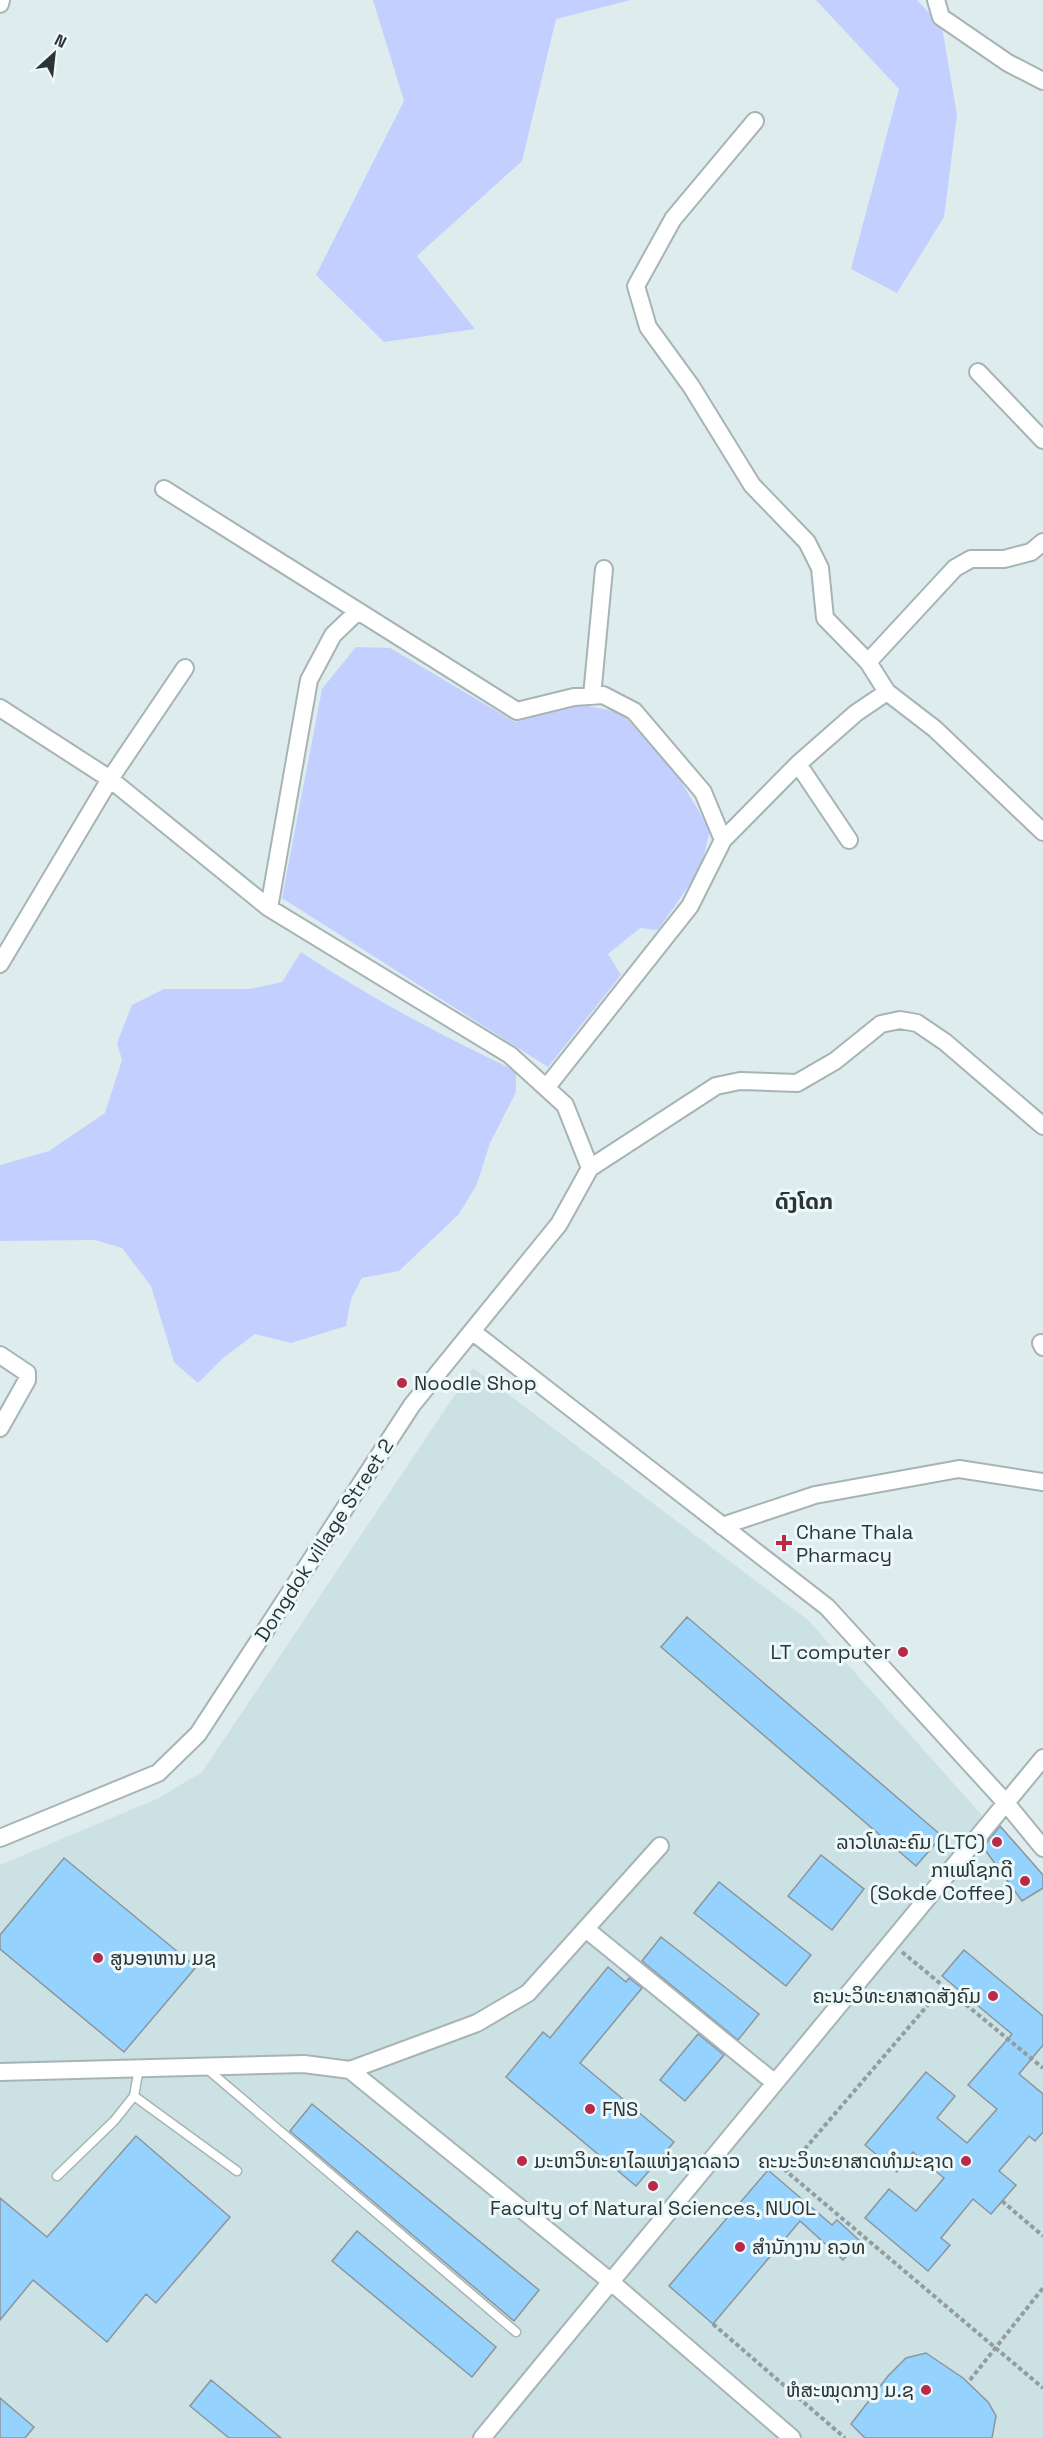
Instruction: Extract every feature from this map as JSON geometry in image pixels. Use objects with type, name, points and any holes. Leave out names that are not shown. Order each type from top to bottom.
[{"type":"street","points":[[936,0],[941,17],[1008,63],[1043,81]]},
{"type":"street","points":[[755,121],[673,219],[636,286],[648,327],[691,386],[752,484],[807,542],[820,568],[825,618],[868,662],[887,692],[935,729],[1043,832]]},
{"type":"street","points":[[978,372],[1043,440]]},
{"type":"street","points":[[164,489],[517,711],[574,697],[603,695],[634,711],[703,792],[723,840]]},
{"type":"street","points":[[868,662],[954,568],[971,559],[1004,559],[1031,552],[1043,542]]},
{"type":"street","points":[[592,696],[604,569]]},
{"type":"street","points":[[269,908],[309,680],[333,635],[358,611]]},
{"type":"street","points":[[0,964],[110,779],[185,668]]},
{"type":"street","points":[[546,1088],[690,906],[723,840],[798,764],[856,713],[887,692]]},
{"type":"street","points":[[0,708],[110,779],[269,908],[510,1054],[565,1105],[590,1168],[716,1086],[740,1081],[797,1083],[835,1061],[881,1024],[900,1020],[917,1023],[945,1042],[1043,1126]]},
{"type":"street","points":[[798,764],[849,840]]},
{"type":"street","name":"Dongdok village Street 2","points":[[0,1839],[158,1773],[198,1734],[412,1405],[559,1224],[590,1168]]},
{"type":"street","points":[[472,1332],[827,1607],[1006,1803],[1043,1848]]},
{"type":"street","points":[[0,1355],[22,1367],[27,1373],[27,1380],[0,1428]]},
{"type":"street","points":[[722,1526],[815,1495],[958,1468],[1043,1482]]},
{"type":"street","points":[[482,2438],[1043,1758]]},
{"type":"street","points":[[0,2072],[304,2064],[350,2070],[487,2017],[528,1993],[660,1846]]},
{"type":"street","points":[[586,1930],[775,2083]]},
{"type":"street","points":[[350,2070],[610,2281],[792,2438]]},
{"type":"lane","points":[[203,2066],[516,2332]]},
{"type":"lane","points":[[57,2176],[114,2121],[134,2096],[139,2068]]},
{"type":"lane","points":[[134,2096],[237,2171]]},
{"type":"path","points":[[890,1942],[1043,2068]]},
{"type":"path","points":[[944,1986],[786,2170],[1043,2388]]},
{"type":"path","points":[[1002,2201],[1043,2236]]},
{"type":"path","points":[[970,2380],[1043,2288]]},
{"type":"path","points":[[713,2324],[845,2438]]},
{"type":"shaded area","name":"ມະຫາວິທະຍາໄລແຫ່ງຊາດລາວ","points":[[473,1368],[808,1620],[1043,1884],[1043,2438],[0,2438],[0,1865],[159,1798],[202,1772]]},
{"type":"water","points":[[373,0],[631,0],[556,19],[522,161],[417,256],[475,329],[384,342],[316,275],[404,101]]},
{"type":"water","points":[[816,0],[917,0],[942,27],[957,115],[944,217],[897,293],[851,269],[899,89]]},
{"type":"water","points":[[356,647],[390,648],[515,722],[582,705],[620,712],[670,763],[710,830],[701,868],[658,930],[640,928],[608,954],[621,975],[548,1067],[282,898],[322,689]]},
{"type":"water","points":[[301,952],[407,1016],[516,1071],[516,1092],[490,1143],[477,1184],[459,1214],[399,1271],[362,1278],[351,1299],[346,1326],[291,1343],[255,1334],[223,1358],[198,1383],[174,1362],[151,1286],[122,1248],[95,1240],[0,1241],[0,1165],[49,1151],[105,1113],[122,1060],[117,1043],[132,1005],[164,989],[250,989],[282,982]]},
{"type":"building","points":[[687,1617],[942,1836],[916,1866],[661,1647]]},
{"type":"building","points":[[1000,1826],[1043,1875],[1043,1888],[1022,1901],[983,1847]]},
{"type":"building","points":[[821,1855],[864,1889],[832,1930],[788,1896]]},
{"type":"building","name":"ສູນອາຫານ ມຊ","points":[[64,1858],[196,1967],[124,2052],[0,1949],[0,1935]]},
{"type":"building","points":[[719,1882],[811,1955],[786,1986],[694,1913]]},
{"type":"building","points":[[661,1937],[759,2014],[738,2040],[642,1961]]},
{"type":"building","name":"ຄະນະວິທະຍາສາດທຳມະຊາດ","points":[[964,1950],[1043,2016],[1043,2045],[1019,2074],[1043,2094],[1043,2132],[1035,2141],[1029,2136],[999,2171],[1016,2185],[991,2214],[973,2199],[941,2238],[950,2245],[928,2271],[865,2218],[889,2189],[916,2211],[944,2178],[913,2152],[897,2172],[865,2145],[926,2072],[955,2096],[937,2118],[967,2143],[997,2109],[968,2085],[1012,2034],[942,1976]]},
{"type":"building","name":"FNS","points":[[608,1967],[626,1982],[629,1978],[642,1988],[580,2063],[674,2142],[636,2186],[506,2077],[543,2032],[550,2038]]},
{"type":"building","points":[[698,2034],[724,2055],[685,2101],[660,2080]]},
{"type":"building","points":[[312,2104],[539,2290],[514,2321],[290,2131]]},
{"type":"building","points":[[136,2136],[230,2217],[156,2303],[146,2294],[107,2342],[33,2280],[0,2320],[0,2198],[47,2237]]},
{"type":"building","name":"ສຳນັກງານ ຄວທ","points":[[768,2170],[832,2225],[837,2220],[860,2241],[843,2260],[800,2221],[713,2324],[669,2286]]},
{"type":"building","points":[[357,2231],[496,2347],[472,2377],[332,2261]]},
{"type":"building","name":"ຫໍສະໝຸດກາງ ມ.ຊ","points":[[926,2353],[963,2378],[988,2402],[996,2416],[992,2438],[865,2438],[851,2424],[888,2376],[906,2358]]},
{"type":"building","points":[[211,2380],[281,2438],[229,2438],[190,2406]]},
{"type":"building","points":[[0,2398],[34,2427],[25,2438],[0,2438]]},
{"type":"place","name":"Noodle Shop","points":[[402,1383]]},
{"type":"place","name":"Chane Thala Pharmacy","points":[[784,1543]]},
{"type":"place","name":"LT computer","points":[[903,1652]]},
{"type":"place","name":"ລາວໂທລະຄົມ (LTC)","points":[[997,1842]]},
{"type":"place","name":"ກາເຟໂຊກດີ (Sokde Coffee)","points":[[1025,1881]]},
{"type":"place","name":"ສູນອາຫານ ມຊ","points":[[98,1958]]},
{"type":"place","name":"ຄະນະວິທະຍາສາດສັງຄົມ","points":[[993,1996]]},
{"type":"place","name":"FNS","points":[[590,2109]]},
{"type":"place","name":"ມະຫາວິທະຍາໄລແຫ່ງຊາດລາວ","points":[[522,2161]]},
{"type":"place","name":"ຄະນະວິທະຍາສາດທຳມະຊາດ","points":[[966,2161]]},
{"type":"place","name":"Faculty of Natural Sciences, NUOL","points":[[653,2186]]},
{"type":"place","name":"ສຳນັກງານ ຄວທ","points":[[740,2247]]},
{"type":"place","name":"ຫໍສະໝຸດກາງ ມ.ຊ","points":[[926,2390]]},
{"type":"district","name":"ດົງໂດກ","points":[[804,1201]]}]
